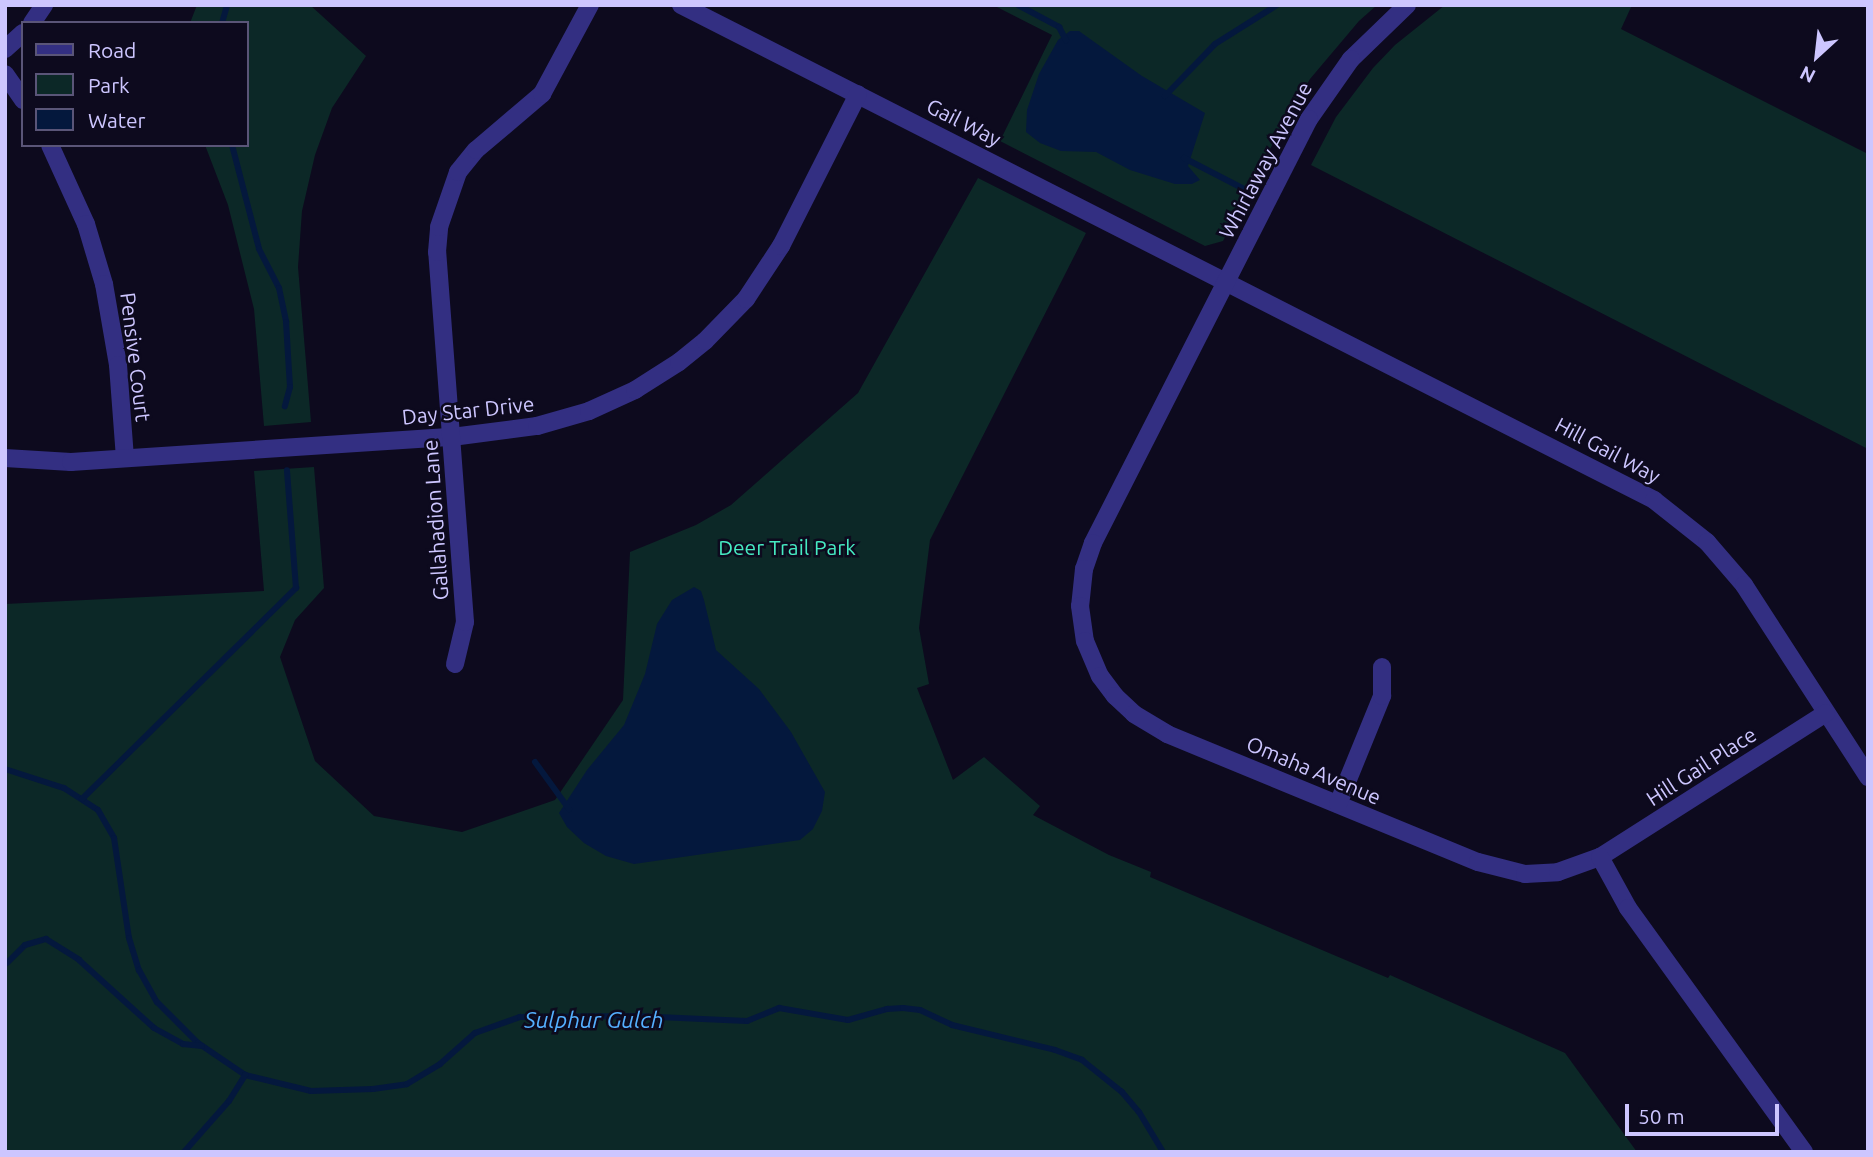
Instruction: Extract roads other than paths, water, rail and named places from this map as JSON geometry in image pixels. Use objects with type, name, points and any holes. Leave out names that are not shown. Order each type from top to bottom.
[{"type":"street","points":[[33,21],[44,5]]},
{"type":"street","name":"Gallahadion Lane","points":[[455,664],[465,622],[437,252],[445,204],[458,172],[471,156],[542,94],[590,5]]},
{"type":"street","name":"Gail Way","points":[[681,5],[1227,281]]},
{"type":"street","name":"Whirlaway Avenue","points":[[1227,281],[1318,104],[1351,59],[1407,5]]},
{"type":"street","points":[[5,49],[21,35]]},
{"type":"street","points":[[5,74],[21,97]]},
{"type":"street","name":"Day Star Drive","points":[[5,458],[52,463],[452,437],[537,426],[581,414],[635,390],[694,352],[735,312],[766,272],[858,94]]},
{"type":"street","name":"Pensive Court","points":[[51,147],[86,224],[104,284],[117,355],[125,458]]},
{"type":"street","name":"Hill Gail Way","points":[[1227,281],[1634,488],[1668,509],[1707,542],[1744,584],[1868,777]]},
{"type":"street","name":"Omaha Avenue","points":[[1227,281],[1087,556],[1080,593],[1085,641],[1107,687],[1146,723],[1502,870],[1535,874],[1558,872],[1600,857]]},
{"type":"street","points":[[1338,804],[1382,696],[1382,667]]},
{"type":"street","name":"Hill Gail Place","points":[[1600,857],[1826,713]]},
{"type":"street","points":[[1600,857],[1628,908],[1804,1152]]},
{"type":"water","points":[[1070,31],[1079,31],[1142,76],[1205,113],[1188,166],[1200,180],[1192,184],[1175,184],[1130,170],[1096,152],[1061,151],[1040,143],[1026,132],[1027,110],[1039,74],[1058,40]]},
{"type":"water","points":[[694,587],[701,591],[716,650],[759,689],[791,732],[825,792],[822,811],[813,829],[800,840],[634,864],[606,856],[584,843],[567,827],[559,813],[587,770],[624,725],[645,674],[657,624],[672,600]]},
{"type":"waterway","points":[[223,21],[227,5]]},
{"type":"waterway","points":[[1018,5],[1059,27],[1066,40]]},
{"type":"waterway","points":[[1165,96],[1215,44],[1277,5]]},
{"type":"waterway","points":[[233,147],[259,249],[279,288],[286,322],[290,387],[285,406]]},
{"type":"waterway","points":[[1184,158],[1248,191]]},
{"type":"waterway","points":[[82,799],[296,588],[287,470]]},
{"type":"waterway","points":[[535,762],[569,809]]},
{"type":"waterway","name":"Sulphur Gulch","points":[[5,769],[64,788],[98,810],[114,838],[129,938],[139,970],[157,1002],[198,1043],[245,1075],[311,1091],[373,1089],[407,1084],[440,1064],[475,1033],[520,1017],[636,1016],[747,1021],[779,1008],[848,1020],[887,1009],[903,1008],[920,1010],[952,1025],[1055,1050],[1082,1060],[1122,1092],[1139,1112],[1163,1152]]},
{"type":"waterway","points":[[7,963],[25,945],[46,939],[79,960],[154,1028],[183,1044],[202,1046]]},
{"type":"waterway","points":[[184,1152],[229,1101],[245,1075]]},
{"type":"park label","name":"Deer Trail Park","points":[[787,547]]}]
